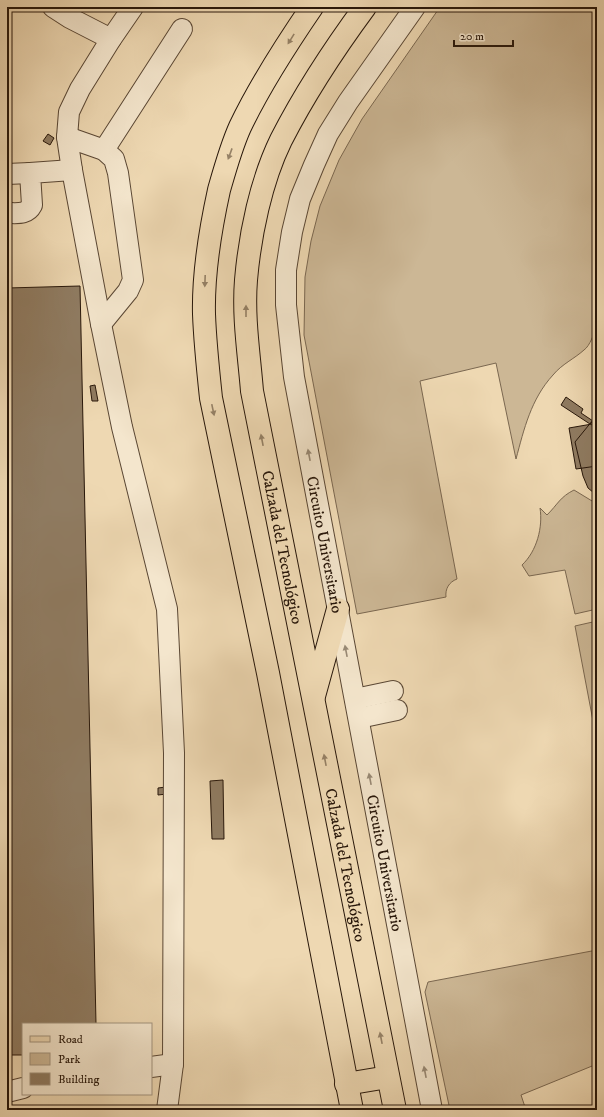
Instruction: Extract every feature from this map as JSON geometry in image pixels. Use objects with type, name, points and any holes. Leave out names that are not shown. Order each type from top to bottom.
[{"type":"main road","points":[[312,7],[264,81],[240,128],[225,169],[212,222],[206,265],[204,312],[206,353],[211,398],[268,673],[352,1110]]},
{"type":"main road","name":"Calzada del Tecnológico","points":[[365,7],[308,91],[281,141],[262,189],[252,235],[246,281],[246,329],[252,391],[395,1110]]},
{"type":"main road","points":[[313,701],[338,609]]},
{"type":"main road","points":[[346,1084],[388,1077]]},
{"type":"street","points":[[53,7],[70,18],[111,39]]},
{"type":"street","points":[[133,7],[80,89],[69,112],[67,137],[72,170],[122,427],[167,609],[174,754],[173,1064],[167,1110]]},
{"type":"street","name":"Circuito Universitario","points":[[415,7],[348,102],[328,134],[300,199],[292,232],[286,270],[286,305],[294,377],[432,1110]]},
{"type":"street","points":[[104,150],[182,29]]},
{"type":"street","points":[[67,137],[104,150],[114,159],[118,173],[132,280],[128,291],[102,324]]},
{"type":"street","points":[[7,174],[72,170]]},
{"type":"street","points":[[7,213],[26,213],[30,210],[32,205],[30,173]]},
{"type":"street","points":[[357,708],[395,700]]},
{"type":"street","points":[[152,1067],[173,1064]]},
{"type":"street","points":[[7,1092],[22,1088]]},
{"type":"green space","points":[[440,7],[597,7],[597,326],[588,346],[557,371],[545,384],[529,415],[516,459],[496,363],[420,381],[457,579],[448,586],[446,597],[357,614],[304,335],[305,277],[311,241],[320,206],[339,160],[362,119]]},
{"type":"green space","points":[[574,490],[597,504],[597,609],[575,614],[565,570],[529,576],[522,565],[532,553],[538,538],[541,523],[540,508],[547,515],[562,498]]},
{"type":"green space","points":[[597,621],[597,742],[575,626]]},
{"type":"green space","points":[[597,950],[597,1064],[521,1095],[526,1110],[450,1110],[425,992],[428,982]]},
{"type":"building","points":[[48,134],[54,138],[50,145],[43,141]]},
{"type":"building","points":[[80,286],[96,1023],[22,1023],[22,1055],[7,1055],[7,288]]},
{"type":"building","points":[[95,385],[98,401],[92,401],[90,386]]},
{"type":"building","points":[[566,397],[583,409],[581,413],[593,421],[590,424],[561,405]]},
{"type":"building","points":[[597,415],[597,492],[594,493],[588,488],[583,476],[575,442]]},
{"type":"building","points":[[592,424],[597,454],[597,466],[576,469],[569,428]]},
{"type":"building","points":[[223,780],[224,839],[212,839],[210,781]]},
{"type":"building","points":[[166,787],[167,794],[158,795],[158,788]]}]
